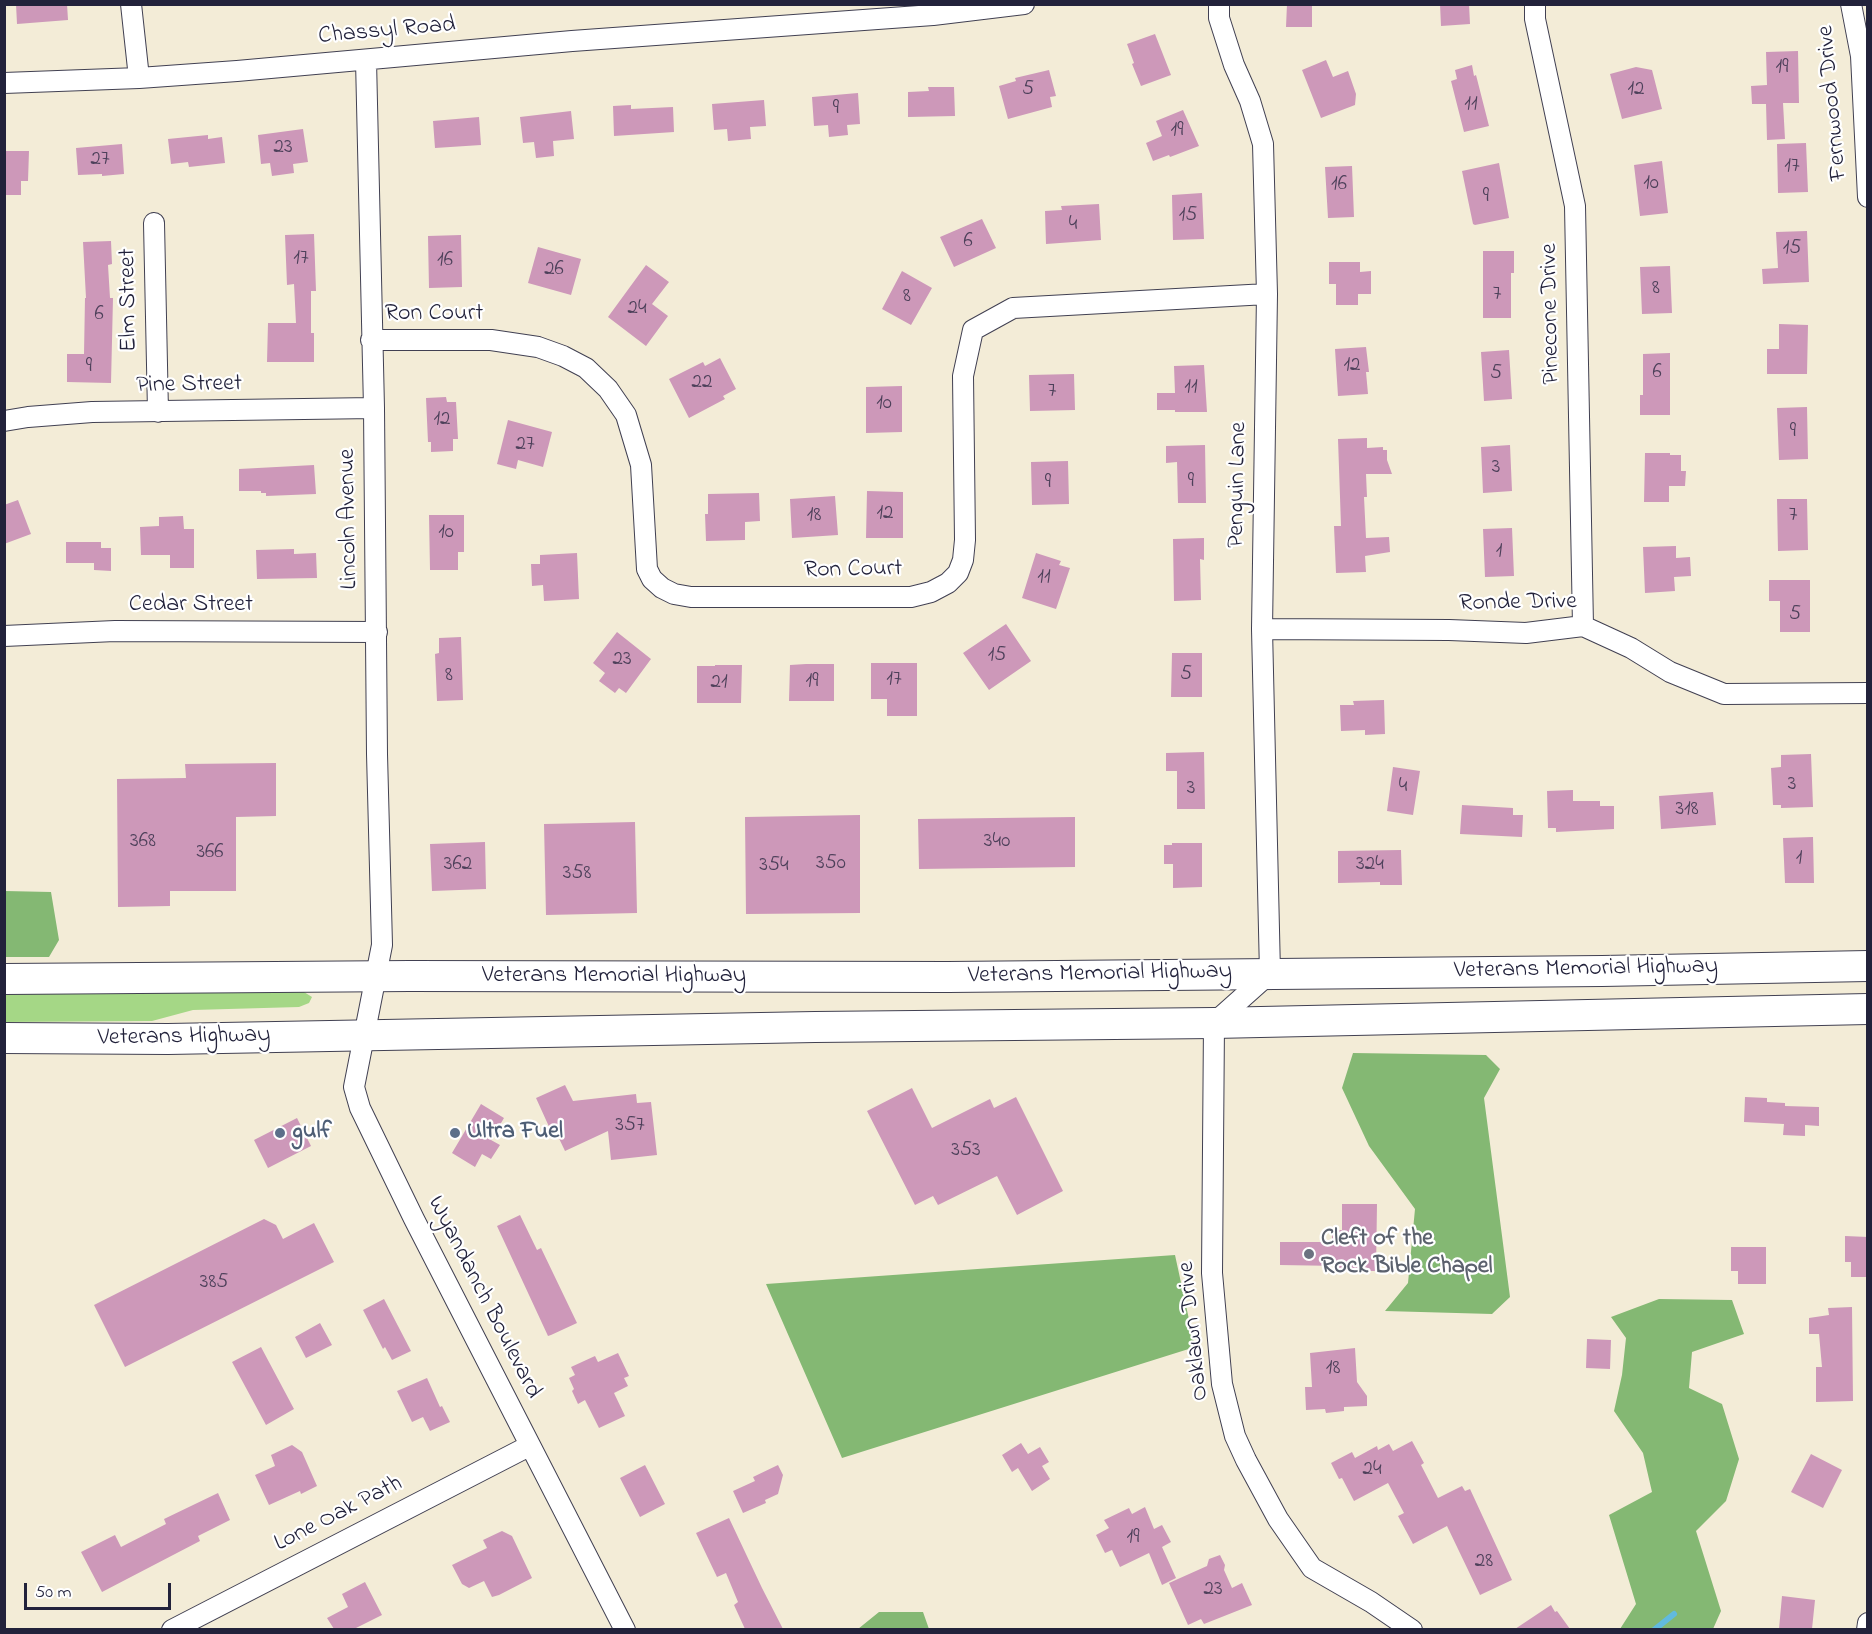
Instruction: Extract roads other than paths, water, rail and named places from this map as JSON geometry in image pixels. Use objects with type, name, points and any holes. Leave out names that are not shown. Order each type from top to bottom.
[{"type":"main road","name":"Veterans Memorial Highway","points":[[4,980],[376,976],[948,977],[1602,971],[1868,966]]},
{"type":"main road","name":"Veterans Memorial Highway","points":[[364,1037],[815,1027],[1214,1023],[1868,1009]]},
{"type":"main road","name":"Veterans Highway","points":[[4,1038],[364,1037]]},
{"type":"street","points":[[131,4],[139,78]]},
{"type":"street","name":"Chassyl Road","points":[[4,83],[139,78],[572,41],[933,15],[1024,4]]},
{"type":"street","name":"Penguin Lane","points":[[1219,4],[1219,18],[1250,101],[1263,144],[1267,294],[1262,629],[1270,973]]},
{"type":"street","name":"Pinecone Drive","points":[[1535,4],[1535,19],[1575,206],[1583,626]]},
{"type":"street","name":"Fernwood Drive","points":[[1851,4],[1861,56],[1868,196]]},
{"type":"street","name":"Lincoln Avenue","points":[[366,60],[382,945],[376,976]]},
{"type":"street","name":"Elm Street","points":[[154,222],[158,412]]},
{"type":"street","name":"Ron Court","points":[[371,340],[491,340],[538,347],[586,368],[608,389],[626,415],[641,465],[647,569],[652,579],[662,588],[674,594],[691,597],[910,597],[931,592],[948,583],[958,573],[963,560],[965,528],[963,376],[973,330],[1014,308],[1267,294]]},
{"type":"street","name":"Pine Street","points":[[4,421],[92,412],[374,408]]},
{"type":"street","name":"Ronde Drive","points":[[1262,629],[1449,630],[1526,633],[1583,626],[1631,648],[1670,672],[1724,694],[1868,693]]},
{"type":"street","name":"Cedar Street","points":[[4,636],[115,631],[377,632]]},
{"type":"street","points":[[1214,1023],[1270,973]]},
{"type":"street","name":"Wyandanch Boulevard","points":[[376,976],[354,1087],[360,1108],[529,1446],[625,1629]]},
{"type":"street","name":"Oaklawn Drive","points":[[1214,1023],[1212,1273],[1222,1384],[1235,1436],[1278,1519],[1312,1568],[1412,1629]]},
{"type":"street","name":"Lone Oak Path","points":[[172,1629],[529,1446]]},
{"type":"street","points":[[1867,1629],[1868,1623]]},
{"type":"waterway","points":[[1654,1630],[1674,1614]]},
{"type":"place","name":"gulf","points":[[280,1133]]},
{"type":"place","name":"Ultra Fuel","points":[[455,1133]]},
{"type":"place","name":"Cleft of the Rock Bible Chapel","points":[[1309,1254]]}]
